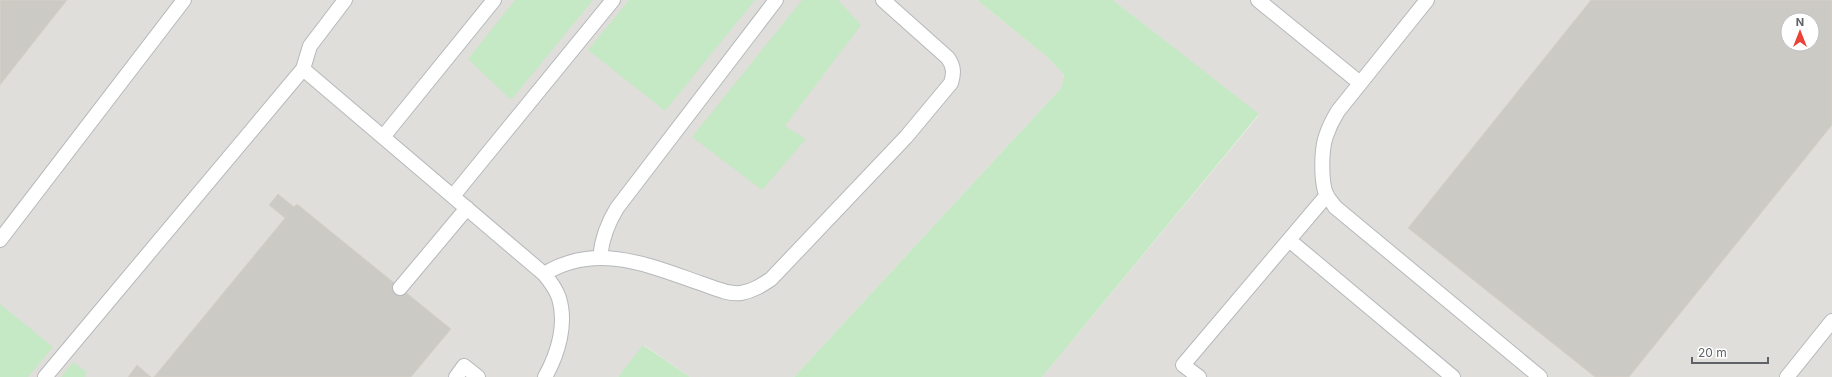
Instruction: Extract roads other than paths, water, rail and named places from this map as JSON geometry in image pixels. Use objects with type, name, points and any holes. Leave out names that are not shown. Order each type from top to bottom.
[{"type":"lane","points":[[0,240],[184,0]]},
{"type":"lane","points":[[45,377],[303,70],[310,46],[345,0]]},
{"type":"lane","points":[[383,137],[494,0]]},
{"type":"lane","points":[[453,196],[613,0]]},
{"type":"lane","points":[[600,257],[602,239],[617,208],[776,0]]},
{"type":"lane","points":[[544,274],[559,265],[578,259],[600,257],[646,264],[720,290],[740,294],[755,289],[772,279],[900,143],[951,84],[954,75],[953,65],[948,58],[883,0]]},
{"type":"lane","points":[[1258,0],[1360,83]]},
{"type":"lane","points":[[1427,0],[1338,111],[1325,138],[1323,172],[1326,195],[1335,207],[1540,377]]},
{"type":"lane","points":[[303,70],[544,274],[554,286],[559,298],[561,317],[560,337],[556,353],[545,377]]},
{"type":"lane","points":[[1198,377],[1183,365],[1326,195]]},
{"type":"lane","points":[[400,288],[467,208]]},
{"type":"lane","points":[[1289,240],[1453,377]]},
{"type":"lane","points":[[1787,377],[1832,321]]},
{"type":"lane","points":[[456,377],[464,366],[478,377]]}]
